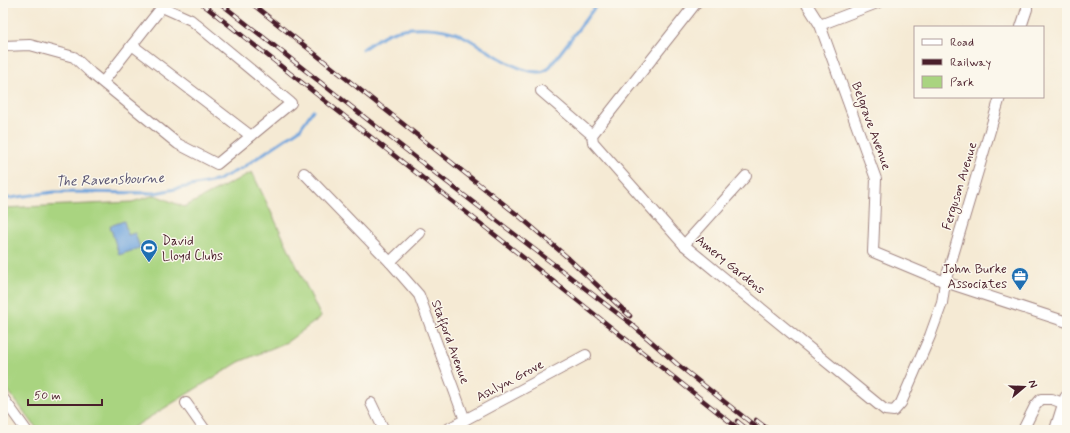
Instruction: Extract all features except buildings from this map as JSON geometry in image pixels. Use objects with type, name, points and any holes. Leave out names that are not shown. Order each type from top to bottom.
[{"type":"highway","points":[[1057,430],[1066,401]]},
{"type":"street","points":[[592,135],[696,3]]},
{"type":"street","name":"Belgrave Avenue","points":[[806,3],[820,25],[876,179],[873,252],[945,282],[1066,320]]},
{"type":"street","points":[[820,25],[877,3]]},
{"type":"street","points":[[1021,26],[1027,9],[1027,3]]},
{"type":"street","points":[[3,46],[30,45],[74,57],[91,73],[178,144],[217,164],[291,103],[191,20],[160,5],[132,45],[103,82]]},
{"type":"street","points":[[132,45],[251,136]]},
{"type":"street","name":"Amery Gardens","points":[[541,91],[592,135],[594,142],[684,245],[885,410],[894,411],[901,403],[930,336],[942,303],[945,282]]},
{"type":"street","name":"Ferguson Avenue","points":[[945,282],[1000,98]]},
{"type":"street","points":[[304,173],[390,262],[420,233]]},
{"type":"street","points":[[684,245],[746,176]]},
{"type":"street","name":"Stafford Avenue","points":[[390,262],[419,295],[465,420]]},
{"type":"street","name":"Ashlyn Grove","points":[[449,429],[586,355]]},
{"type":"street","points":[[3,398],[26,430]]},
{"type":"street","points":[[1023,430],[1035,406],[1041,399],[1066,401]]},
{"type":"street","points":[[186,403],[205,430]]},
{"type":"street","points":[[371,403],[384,430]]},
{"type":"green space","name":"David Lloyd Clubs","points":[[252,172],[321,317],[287,342],[239,362],[129,430],[38,430],[3,384],[3,208],[132,202],[155,195],[184,207]]},
{"type":"water","points":[[124,221],[128,235],[135,233],[140,248],[119,255],[110,226]]},
{"type":"waterway","name":"The Ravensbourne","points":[[363,49],[385,35],[408,28],[445,30],[461,35],[510,64],[531,71],[541,72],[548,69],[598,3]]},
{"type":"waterway","name":"The Ravensbourne","points":[[3,199],[54,192],[155,193],[216,181],[242,168],[300,129],[313,110]]},
{"type":"railway","points":[[201,3],[740,430]]},
{"type":"railway","points":[[220,3],[439,176],[630,323],[677,364],[760,430]]},
{"type":"railway","points":[[251,3],[519,216],[567,257],[630,316]]},
{"type":"railway","points":[[756,420],[769,430]]},
{"type":"railway","points":[[737,421],[748,430]]},
{"type":"place","name":"David Lloyd Clubs","points":[[149,263]]},
{"type":"place","name":"John Burke Associates","points":[[1020,291]]}]
